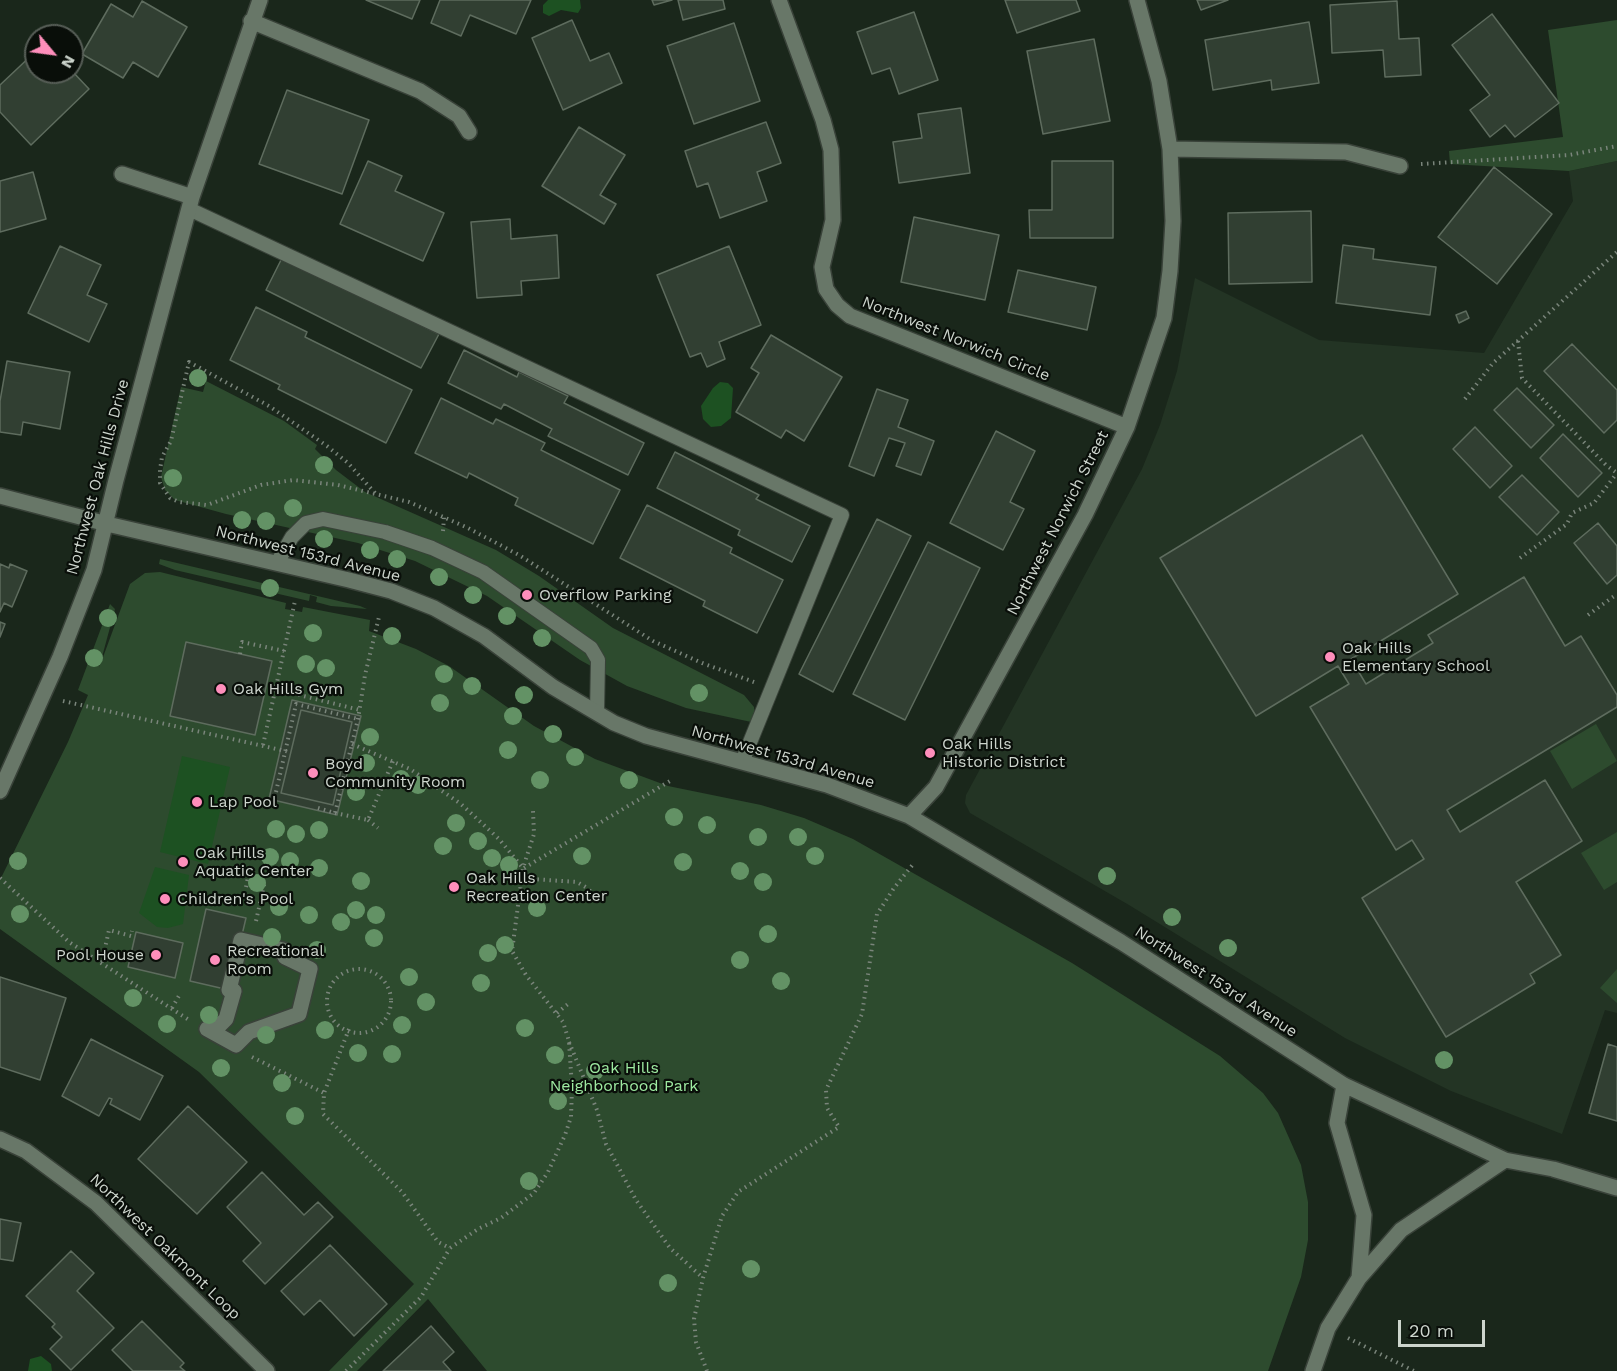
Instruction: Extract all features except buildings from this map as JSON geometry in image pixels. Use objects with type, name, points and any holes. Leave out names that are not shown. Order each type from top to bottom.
[{"type":"street","name":"Northwest Oak Hills Drive","points":[[0,791],[43,697],[94,570],[191,203],[260,0]]},
{"type":"street","name":"Northwest Norwich Circle","points":[[779,0],[823,120],[831,150],[833,220],[822,267],[826,289],[837,305],[850,316],[1126,427]]},
{"type":"street","name":"Northwest Norwich Street","points":[[909,816],[936,787],[1085,515],[1126,427],[1164,318],[1173,221],[1170,149],[1159,81],[1137,0]]},
{"type":"street","points":[[251,21],[420,91],[459,116],[469,132]]},
{"type":"street","points":[[1170,149],[1346,152],[1400,166]]},
{"type":"street","points":[[122,174],[191,203]]},
{"type":"street","name":"Northwest 153rd Avenue","points":[[0,496],[107,524],[391,591],[434,608],[484,636],[553,687],[597,713],[646,736],[858,795],[909,816],[1121,942],[1344,1085],[1505,1160],[1553,1168],[1617,1188]]},
{"type":"street","points":[[241,940],[283,950],[285,957],[310,969],[299,1014],[249,1032],[236,1045],[207,1029],[216,1029],[226,1018],[234,991],[229,990],[241,940]]},
{"type":"street","points":[[1344,1085],[1337,1123],[1364,1215],[1359,1278]]},
{"type":"street","name":"Northwest Oakmont Loop","points":[[0,1139],[26,1151],[96,1203],[267,1371]]},
{"type":"street","points":[[1313,1371],[1328,1328],[1359,1278],[1401,1230],[1505,1160]]},
{"type":"lane","points":[[191,203],[842,515],[742,762]]},
{"type":"lane","points":[[278,563],[292,537],[306,523],[323,519],[385,532],[432,548],[483,572],[591,648],[598,660],[597,713]]},
{"type":"path","points":[[1400,166],[1569,155],[1617,146]]},
{"type":"path","points":[[1466,399],[1493,363],[1617,252]]},
{"type":"path","points":[[1518,341],[1522,378],[1606,465],[1617,473],[1594,503],[1572,513],[1567,524],[1520,558]]},
{"type":"path","points":[[1588,615],[1617,594]]},
{"type":"path","points":[[263,745],[295,601]]},
{"type":"path","points":[[335,813],[358,719],[365,675],[379,617]]},
{"type":"path","points":[[240,654],[242,642],[284,651]]},
{"type":"path","points":[[275,689],[360,710]]},
{"type":"path","points":[[43,697],[288,751]]},
{"type":"path","points":[[276,792],[288,751],[296,704],[358,719]]},
{"type":"path","points":[[352,744],[393,761],[431,782],[461,804],[499,839],[535,881],[570,880],[582,884],[592,896]]},
{"type":"path","points":[[368,820],[393,761]]},
{"type":"path","points":[[523,868],[670,781]]},
{"type":"path","points":[[318,808],[368,820],[378,828]]},
{"type":"path","points":[[533,812],[534,834],[523,868],[512,951],[526,975],[557,1013],[594,1100],[606,1144],[636,1200],[670,1248],[703,1278]]},
{"type":"path","points":[[707,1371],[699,1355],[694,1332],[696,1306],[722,1216],[738,1192],[839,1127],[827,1108],[826,1090],[862,1014],[878,914],[894,888],[914,863]]},
{"type":"path","points":[[246,887],[248,877]]},
{"type":"path","points":[[0,878],[69,942],[197,1025]]},
{"type":"path","points":[[253,930],[265,881]]},
{"type":"path","points":[[102,962],[109,930],[131,936],[132,931]]},
{"type":"path","points":[[359,968],[373,972],[386,981],[390,990],[390,1011],[378,1028],[369,1032],[349,1030],[339,1027],[328,1010],[329,991],[340,974],[359,968]]},
{"type":"path","points":[[172,1008],[180,994]]},
{"type":"path","points":[[557,1013],[568,1004]]},
{"type":"path","points":[[349,1030],[324,1094],[323,1114],[402,1192],[438,1242],[450,1248]]},
{"type":"path","points":[[345,1371],[421,1297],[450,1248],[524,1203],[548,1172],[571,1118],[569,1041]]},
{"type":"path","points":[[251,1056],[324,1094]]},
{"type":"path","points":[[1328,1328],[1414,1371]]},
{"type":"shaded area","points":[[548,0],[580,0],[581,8],[578,13],[561,10],[549,16],[543,13],[543,5]]},
{"type":"shaded area","name":"Oak Hills Elementary School","points":[[1617,161],[1617,1013],[1605,1010],[1562,1134],[1451,1091],[1345,1038],[1129,905],[970,813],[965,803],[966,795],[1142,469],[1160,425],[1177,371],[1195,278],[1319,340],[1484,353],[1573,201],[1569,171]]},
{"type":"shaded area","points":[[720,382],[728,383],[733,388],[731,418],[721,426],[711,427],[703,419],[701,406]]},
{"type":"shaded area","name":"Lap Pool","points":[[182,756],[230,767],[208,864],[160,852]]},
{"type":"shaded area","name":"Children's Pool","points":[[155,867],[189,875],[183,924],[168,928],[157,927],[139,913]]},
{"type":"shaded area","points":[[41,1356],[51,1364],[52,1371],[28,1371],[30,1359]]},
{"type":"green space","points":[[1617,20],[1617,161],[1569,171],[1450,164],[1449,151],[1563,137],[1548,30]]},
{"type":"green space","points":[[206,381],[284,421],[317,445],[315,449],[336,470],[365,492],[496,550],[539,576],[613,628],[744,695],[754,707],[756,723],[686,708],[627,686],[580,660],[487,596],[415,561],[358,543],[226,514],[175,500],[165,490],[161,477],[181,387],[203,392]]},
{"type":"green space","points":[[160,559],[360,606],[367,609],[331,606],[316,602],[317,597],[310,595],[309,601],[175,570],[159,564]]},
{"type":"green space","name":"Oak Hills Neighborhood Park","points":[[160,572],[286,603],[285,609],[302,612],[303,607],[370,620],[369,631],[416,649],[449,666],[534,726],[595,759],[668,786],[761,805],[804,818],[853,839],[1072,963],[1220,1056],[1263,1093],[1278,1113],[1301,1165],[1308,1202],[1308,1240],[1301,1277],[1268,1371],[487,1371],[428,1299],[357,1371],[329,1371],[414,1284],[199,1072],[0,929],[0,880],[68,742],[88,695],[78,690],[110,604],[115,609],[99,668],[130,584],[145,573]]},
{"type":"green space","points":[[1596,724],[1617,761],[1572,789],[1550,751]]},
{"type":"green space","points":[[1617,832],[1617,882],[1604,890],[1581,853]]},
{"type":"green space","points":[[1617,969],[1617,1003],[1600,988]]},
{"type":"place","name":"Overflow Parking","points":[[527,595]]},
{"type":"place","name":"Oak Hills Elementary School","points":[[1330,657]]},
{"type":"place","name":"Oak Hills Gym","points":[[221,689]]},
{"type":"place","name":"Oak Hills Historic District","points":[[930,753]]},
{"type":"place","name":"Boyd Community Room","points":[[313,773]]},
{"type":"place","name":"Lap Pool","points":[[197,802]]},
{"type":"place","name":"Oak Hills Aquatic Center","points":[[183,862]]},
{"type":"place","name":"Oak Hills Recreation Center","points":[[454,887]]},
{"type":"place","name":"Children's Pool","points":[[165,899]]},
{"type":"place","name":"Pool House","points":[[156,955]]},
{"type":"place","name":"Recreational Room","points":[[215,960]]}]
